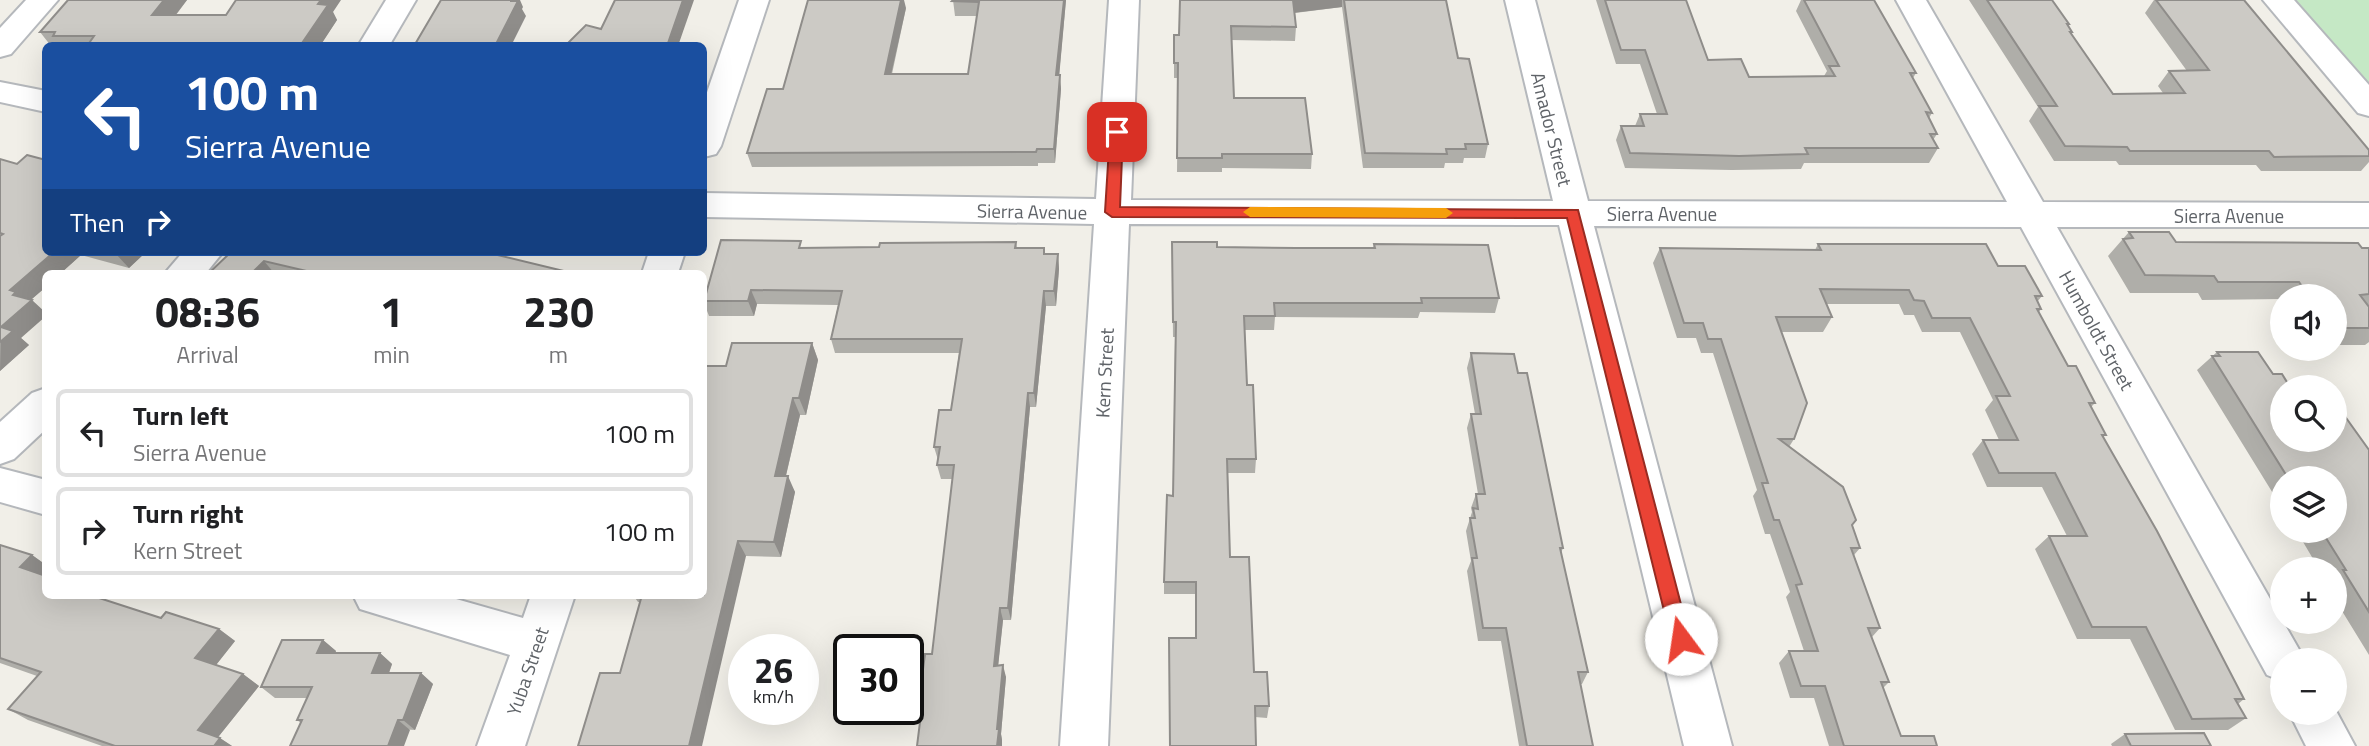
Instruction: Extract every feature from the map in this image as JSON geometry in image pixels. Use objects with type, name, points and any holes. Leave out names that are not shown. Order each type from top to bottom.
[{"type":"street","points":[[0,47],[43,0]]},
{"type":"street","points":[[375,42],[401,0]]},
{"type":"street","points":[[707,137],[754,0]]},
{"type":"street","name":"Kern Street","points":[[1084,746],[1124,0]]},
{"type":"street","name":"Amador Street","points":[[1520,0],[1707,746]]},
{"type":"street","name":"Humboldt Street","points":[[1911,0],[2276,648]]},
{"type":"street","points":[[2278,0],[2369,105]]},
{"type":"street","points":[[0,92],[42,101]]},
{"type":"street","name":"Sierra Avenue","points":[[707,205],[1112,212],[2369,215]]},
{"type":"street","points":[[186,270],[201,256]]},
{"type":"street","points":[[0,447],[42,408]]},
{"type":"street","points":[[0,485],[42,497]]},
{"type":"street","points":[[388,599],[537,643]]},
{"type":"street","name":"Yuba Street","points":[[501,746],[552,599]]},
{"type":"street","points":[[2319,725],[2331,746]]},
{"type":"green space","points":[[2296,0],[2369,0],[2369,84]]},
{"type":"building","points":[[68,0],[164,0],[152,15],[226,15],[236,0],[321,0],[318,4],[328,5],[303,42],[90,42],[94,36],[53,36],[55,32],[40,32]]},
{"type":"building","points":[[441,0],[518,1],[497,42],[416,42]]},
{"type":"building","points":[[615,0],[683,0],[668,42],[569,42],[586,25],[601,29]]},
{"type":"building","points":[[808,0],[901,0],[885,74],[968,74],[979,2],[953,0],[1064,0],[1056,75],[1060,75],[1054,149],[1037,149],[1036,152],[747,153],[767,89],[783,89]]},
{"type":"building","points":[[1180,0],[1293,0],[1296,27],[1231,26],[1234,98],[1305,98],[1312,154],[1222,154],[1222,158],[1177,158],[1178,63],[1174,63],[1174,35],[1179,35]]},
{"type":"building","points":[[1344,0],[1446,0],[1458,58],[1469,59],[1488,144],[1465,144],[1466,149],[1446,149],[1447,154],[1365,153]]},
{"type":"building","points":[[1605,0],[1686,0],[1708,60],[1741,59],[1749,77],[1835,76],[1829,66],[1839,66],[1804,0],[1874,0],[1916,73],[1910,73],[1932,113],[1926,112],[1937,134],[1930,134],[1938,148],[1805,148],[1808,154],[1739,156],[1630,153],[1621,126],[1644,126],[1640,114],[1667,114],[1645,50],[1621,50]]},
{"type":"building","points":[[1987,0],[2052,0],[2069,24],[2070,32],[2113,94],[2185,93],[2169,71],[2209,70],[2156,0],[2244,0],[2369,150],[2369,156],[2274,157],[2269,151],[2130,151],[2127,147],[2065,146],[2039,106],[2057,106]]},
{"type":"building","points":[[27,155],[42,159],[42,256],[49,256],[10,290],[16,292],[13,295],[32,300],[1,327],[13,331],[0,342],[0,236],[3,234],[0,233],[0,159],[17,164]]},
{"type":"building","points":[[2129,232],[2169,232],[2176,242],[2358,243],[2362,248],[2369,248],[2369,294],[2360,295],[2369,307],[2369,328],[2347,328],[2347,284],[2218,282],[2214,276],[2145,275],[2123,239],[2133,238]]},
{"type":"building","points":[[721,240],[801,241],[799,248],[879,247],[880,243],[1016,242],[1015,248],[1044,248],[1044,254],[1058,254],[1054,291],[1044,291],[1034,393],[1028,393],[1008,608],[1000,608],[994,666],[1003,665],[997,746],[917,746],[920,725],[924,725],[924,662],[925,654],[932,654],[954,465],[937,465],[940,447],[934,447],[939,410],[951,410],[962,339],[831,339],[842,291],[751,290],[748,301],[707,301],[707,290]]},
{"type":"building","points":[[1172,242],[1217,242],[1217,247],[1296,248],[1375,248],[1374,244],[1488,245],[1499,298],[1421,298],[1422,303],[1274,303],[1275,316],[1244,316],[1247,385],[1253,385],[1256,459],[1227,459],[1230,557],[1249,557],[1254,672],[1267,672],[1269,706],[1255,706],[1256,746],[1170,746],[1169,638],[1196,638],[1196,582],[1164,582],[1167,495],[1173,496],[1176,322],[1173,322]]},
{"type":"building","points":[[1818,244],[1986,244],[1998,266],[2025,266],[2042,296],[2035,296],[2041,309],[2037,309],[2068,366],[2076,366],[2095,403],[2089,403],[2106,435],[2102,435],[2157,531],[2244,699],[2235,699],[2246,718],[2192,719],[2146,627],[2092,627],[2049,536],[2087,536],[2055,473],[1999,473],[1983,440],[2018,440],[1996,396],[2010,396],[1970,318],[1932,318],[1924,301],[1914,300],[1909,290],[1820,289],[1832,317],[1776,317],[1807,403],[1794,439],[1779,439],[1843,487],[1856,520],[1852,525],[1860,548],[1851,548],[1880,628],[1868,628],[1889,682],[1881,682],[1901,736],[1934,736],[1937,746],[1844,746],[1825,686],[1801,686],[1789,651],[1818,651],[1796,585],[1802,584],[1779,520],[1774,520],[1762,483],[1768,483],[1721,339],[1708,339],[1703,323],[1684,323],[1660,248],[1821,250]]},
{"type":"building","points":[[227,256],[502,256],[560,270],[302,270],[264,261],[255,270],[212,270]]},
{"type":"building","points":[[732,343],[812,343],[799,398],[793,398],[775,476],[788,476],[774,542],[738,541],[689,746],[578,746],[600,673],[620,673],[641,599],[707,599],[707,366],[726,366]]},
{"type":"building","points":[[2217,352],[2258,352],[2273,374],[2283,375],[2270,375],[2270,449],[2212,356],[2220,356]]},
{"type":"building","points":[[1471,353],[1514,354],[1518,373],[1527,373],[1563,548],[1560,548],[1588,672],[1578,672],[1593,746],[1527,746],[1506,628],[1483,628],[1472,558],[1477,558],[1470,518],[1475,518],[1473,508],[1478,509],[1476,494],[1485,494],[1471,414],[1481,414]]},
{"type":"building","points":[[2347,419],[2369,450],[2369,612],[2347,576],[2347,557],[2338,557],[2329,543],[2347,543],[2347,466],[2281,466],[2272,452],[2347,452]]},
{"type":"building","points":[[0,545],[32,555],[20,567],[42,575],[42,599],[102,599],[161,618],[166,612],[219,629],[195,658],[243,674],[198,730],[220,738],[214,746],[115,746],[8,709],[41,672],[0,658]]},
{"type":"building","points":[[282,640],[323,640],[317,653],[380,653],[372,673],[421,673],[403,720],[398,720],[388,746],[290,746],[302,720],[297,720],[312,687],[261,687]]},
{"type":"building","points":[[2204,733],[2211,746],[2131,746],[2125,734]]},
{"type":"slow traffic","points":[[1250,212],[1446,213]]},
{"type":"route","points":[[1117,132],[1112,212],[1573,213],[1681,639]]}]
